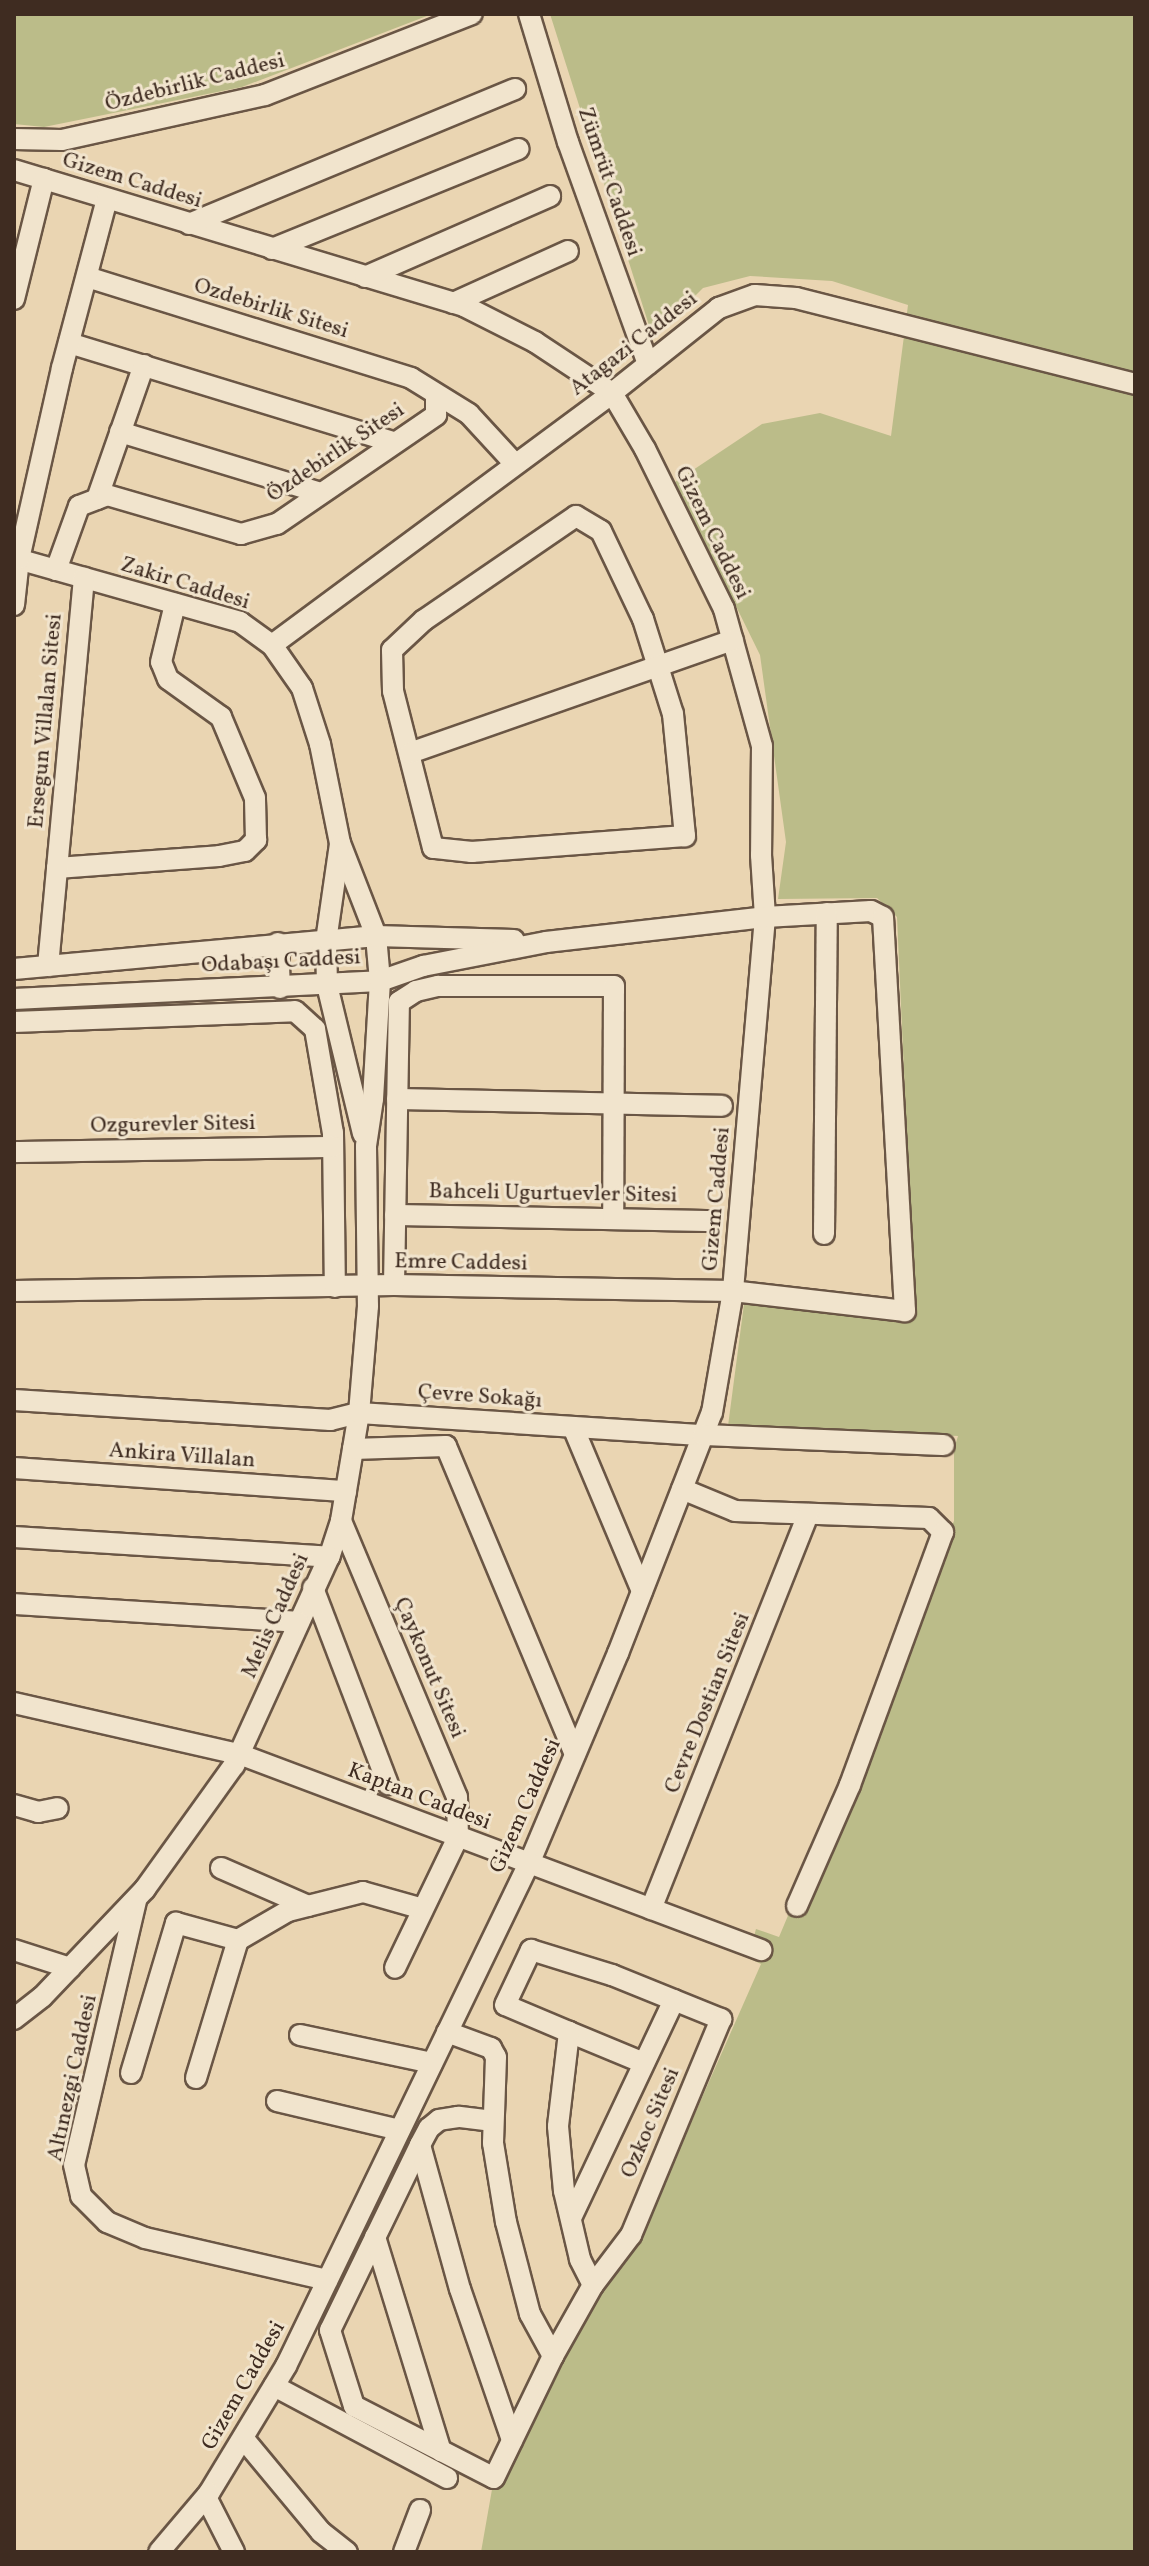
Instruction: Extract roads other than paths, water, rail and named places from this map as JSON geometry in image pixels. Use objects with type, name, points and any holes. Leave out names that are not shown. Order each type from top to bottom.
[{"type":"street","name":"Özdebirlik Caddesi","points":[[14,139],[62,140],[265,95],[472,14]]},
{"type":"street","name":"Zümrüt Caddesi","points":[[529,14],[568,142],[648,364]]},
{"type":"street","points":[[189,224],[515,89]]},
{"type":"street","points":[[272,249],[518,149]]},
{"type":"street","name":"Gizem Caddesi","points":[[14,170],[453,303],[535,342],[612,393],[645,449],[724,609],[762,746],[761,855],[765,917],[733,1291],[712,1412],[642,1591],[528,1864],[400,2130],[274,2386],[206,2497],[159,2552]]},
{"type":"street","points":[[14,299],[44,179]]},
{"type":"street","points":[[365,277],[550,196]]},
{"type":"street","points":[[14,605],[17,558],[107,199]]},
{"type":"street","points":[[453,303],[568,251]]},
{"type":"street","name":"Ozdebirlik Sitesi","points":[[87,277],[411,378],[469,414],[514,463]]},
{"type":"street","name":"Atagazi Caddesi","points":[[272,645],[612,393],[719,308],[755,295],[796,298],[1135,384]]},
{"type":"street","points":[[69,343],[393,442]]},
{"type":"street","points":[[56,570],[79,506],[97,499],[144,365]]},
{"type":"street","name":"Özdebirlik Sitesi","points":[[97,499],[107,495],[241,534],[277,524],[436,415],[436,396]]},
{"type":"street","points":[[120,432],[321,493]]},
{"type":"street","points":[[576,516],[601,531],[643,619],[658,666],[673,714],[685,836],[472,852],[433,848],[393,691],[392,650],[424,620],[576,516]]},
{"type":"street","name":"Zakir Caddesi","points":[[17,558],[240,622],[272,645],[302,688],[320,744],[340,843]]},
{"type":"street","name":"Ersegun Villalan Sitesi","points":[[48,966],[84,578]]},
{"type":"street","points":[[57,868],[219,856],[245,851],[256,840],[255,798],[221,717],[168,679],[161,662],[175,604]]},
{"type":"street","points":[[410,753],[733,640]]},
{"type":"street","name":"Melis Caddesi","points":[[14,2019],[70,1968],[137,1898],[239,1754],[284,1661],[298,1622],[329,1557],[341,1521],[359,1413],[369,1286],[366,1146],[373,1099],[380,981],[376,936],[340,843]]},
{"type":"street","name":"Melis Caddesi","points":[[340,843],[326,941],[327,985],[366,1146]]},
{"type":"street","name":"Odabaşı Caddesi","points":[[14,999],[380,981],[423,966],[546,942],[765,917],[871,911],[883,917],[905,1311]]},
{"type":"street","points":[[824,1234],[827,913]]},
{"type":"street","name":"Odabaşı Caddesi","points":[[14,969],[376,936],[546,942]]},
{"type":"street","points":[[278,943],[280,988]]},
{"type":"street","points":[[394,1285],[399,1002],[416,991],[438,986],[614,986],[613,1219]]},
{"type":"street","points":[[14,1022],[295,1011],[315,1029],[333,1147],[335,1287]]},
{"type":"street","points":[[397,1099],[722,1106]]},
{"type":"street","name":"Ozgurevler Sitesi","points":[[14,1152],[333,1147]]},
{"type":"street","name":"Bahceli Ugurtuevler Sitesi","points":[[395,1215],[709,1221]]},
{"type":"street","name":"Emre Caddesi","points":[[14,1291],[394,1285],[733,1291],[905,1311]]},
{"type":"street","name":"Çevre Sokağı","points":[[14,1400],[330,1420],[359,1413],[703,1435],[944,1445]]},
{"type":"street","points":[[573,1427],[642,1591]]},
{"type":"street","points":[[353,1449],[446,1446],[575,1754]]},
{"type":"street","name":"Ankira Villalan","points":[[14,1468],[346,1491]]},
{"type":"street","points":[[682,1489],[735,1511],[929,1518],[943,1532],[845,1797],[797,1906]]},
{"type":"street","name":"Cevre Dostian Sitesi","points":[[651,1909],[808,1514]]},
{"type":"street","name":"Çaykonut Sitesi","points":[[341,1521],[457,1797],[458,1837]]},
{"type":"street","points":[[14,1537],[329,1557]]},
{"type":"street","points":[[313,1588],[388,1784]]},
{"type":"street","points":[[14,1604],[298,1622]]},
{"type":"street","name":"Kaptan Caddesi","points":[[14,1703],[239,1754],[761,1950]]},
{"type":"street","points":[[14,1805],[38,1812],[58,1808]]},
{"type":"street","points":[[395,1968],[458,1837]]},
{"type":"street","points":[[221,1868],[308,1906]]},
{"type":"street","points":[[196,2078],[238,1940],[288,1911],[363,1892],[423,1909]]},
{"type":"street","name":"Altınezgi Caddesi","points":[[137,1898],[74,2165],[81,2196],[107,2222],[145,2238],[327,2280]]},
{"type":"street","points":[[131,2073],[176,1923],[238,1940]]},
{"type":"street","points":[[14,1950],[70,1968]]},
{"type":"street","name":"Ozkoc Sitesi","points":[[493,2121],[458,2117],[439,2120],[429,2128],[330,2330],[354,2406],[494,2478],[553,2356],[593,2285],[631,2235],[721,2019],[612,1975],[531,1950],[505,2005],[569,2032]]},
{"type":"street","name":"Ozkoc Sitesi","points":[[571,2218],[674,2000]]},
{"type":"street","points":[[447,2032],[491,2048],[496,2057],[493,2121],[506,2222],[530,2314],[553,2356]]},
{"type":"street","points":[[593,2285],[580,2259],[564,2191],[558,2126],[569,2032],[644,2063]]},
{"type":"street","points":[[300,2035],[432,2063]]},
{"type":"street","points":[[277,2101],[400,2130]]},
{"type":"street","points":[[420,2145],[460,2289],[512,2440]]},
{"type":"street","points":[[375,2237],[441,2451]]},
{"type":"street","points":[[274,2386],[447,2478]]},
{"type":"street","points":[[243,2438],[321,2532],[347,2552]]},
{"type":"street","points":[[206,2497],[234,2552]]},
{"type":"street","points":[[404,2552],[420,2510]]}]
